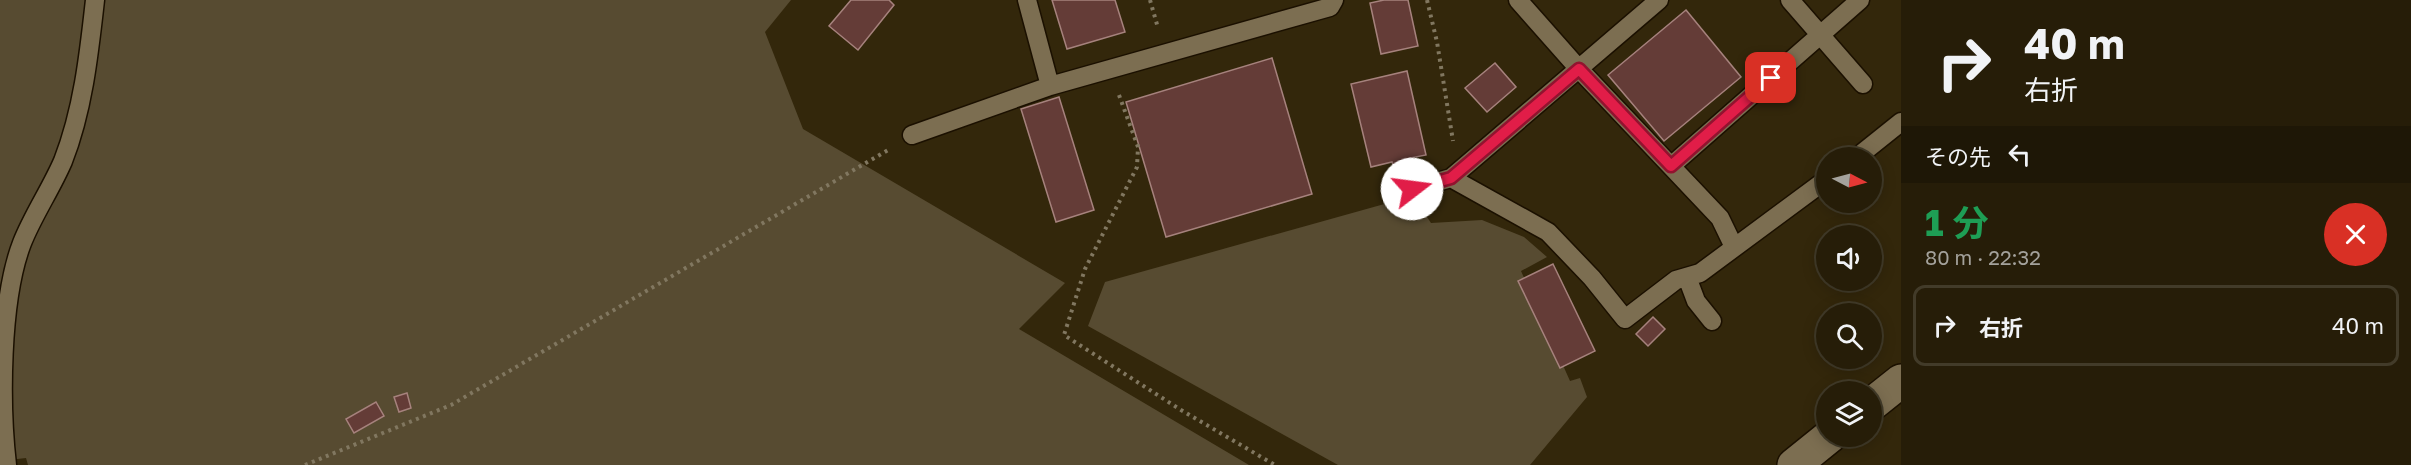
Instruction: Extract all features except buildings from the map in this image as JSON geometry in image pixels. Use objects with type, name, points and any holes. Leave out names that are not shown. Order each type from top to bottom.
[{"type":"street","points":[[1882,396],[1901,381]]},
{"type":"street","points":[[1794,465],[1816,447]]},
{"type":"lane","points":[[8,465],[4,449],[2,371],[7,299],[23,240],[63,161],[88,58],[95,0]]},
{"type":"lane","points":[[1028,0],[1050,86]]},
{"type":"lane","points":[[912,135],[1050,86],[1330,7],[1334,0]]},
{"type":"lane","points":[[1518,0],[1579,69],[1720,218],[1734,248]]},
{"type":"lane","points":[[1412,189],[1455,175],[1659,0]]},
{"type":"lane","points":[[1790,0],[1863,84]]},
{"type":"lane","points":[[1671,166],[1860,0]]},
{"type":"lane","points":[[1870,147],[1901,122]]},
{"type":"lane","points":[[1455,175],[1548,232],[1625,319],[1676,280],[1700,273],[1816,187]]},
{"type":"lane","points":[[1687,277],[1696,302],[1712,321]]},
{"type":"path","points":[[1427,0],[1437,42],[1455,175]]},
{"type":"path","points":[[1110,69],[1138,147],[1137,167],[1085,269],[1064,335],[1181,410],[1275,465]]},
{"type":"path","points":[[305,465],[451,405],[912,135]]},
{"type":"shaded area","points":[[0,0],[791,0],[765,32],[803,129],[1065,283],[1019,329],[1249,465],[28,465],[26,458],[0,461]]},
{"type":"shaded area","points":[[1413,196],[1431,223],[1482,220],[1524,237],[1547,257],[1521,271],[1570,381],[1580,378],[1587,397],[1530,465],[1338,465],[1088,326],[1105,282]]},
{"type":"route","points":[[1412,189],[1451,178],[1579,69],[1671,166],[1771,78]]}]
